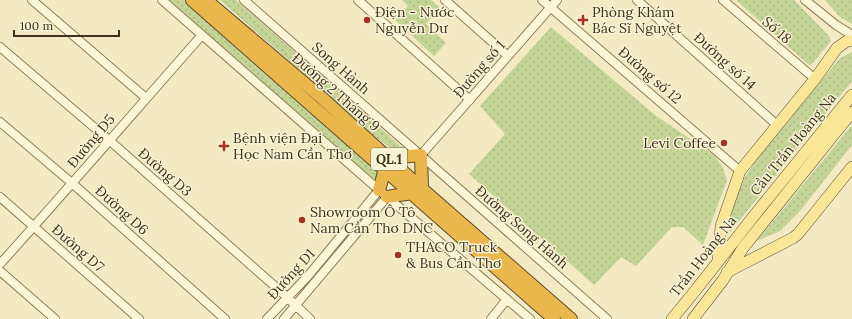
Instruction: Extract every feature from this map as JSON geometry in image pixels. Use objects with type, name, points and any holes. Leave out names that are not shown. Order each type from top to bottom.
[{"type":"highway","name":"Đường 2 Tháng 9","points":[[192,0],[417,191],[571,319]]},
{"type":"highway","name":"Đường 2 Tháng 9","points":[[206,0],[322,98],[386,164]]},
{"type":"highway","points":[[421,155],[417,191],[383,194],[386,164],[421,155]]},
{"type":"highway","name":"Đường 2 Tháng 9","points":[[417,191],[554,319]]},
{"type":"main road","points":[[718,262],[721,226],[740,171],[837,48],[847,41],[852,41]]},
{"type":"main road","name":"Cầu Trần Hoàng Na","points":[[757,212],[852,95]]},
{"type":"main road","name":"Cầu Trần Hoàng Na","points":[[768,218],[852,112]]},
{"type":"main road","points":[[727,273],[798,234],[852,167]]},
{"type":"main road","name":"Trần Hoàng Na","points":[[672,319],[757,212]]},
{"type":"main road","name":"Trần Hoàng Na","points":[[693,319],[727,273],[743,248],[768,218]]},
{"type":"street","points":[[32,0],[146,98]]},
{"type":"street","points":[[162,0],[383,194],[530,319]]},
{"type":"street","name":"Song Hành","points":[[244,0],[421,155]]},
{"type":"street","points":[[358,0],[470,100]]},
{"type":"street","points":[[445,0],[508,56]]},
{"type":"street","name":"Đường số 12","points":[[542,0],[740,171]]},
{"type":"street","name":"Đường số 1","points":[[421,155],[557,0]]},
{"type":"street","name":"Đường số 14","points":[[638,0],[777,124]]},
{"type":"street","name":"Số 18","points":[[723,0],[814,79]]},
{"type":"street","points":[[805,0],[836,25],[852,35]]},
{"type":"street","name":"Đường D5","points":[[0,264],[73,184],[109,140],[202,35]]},
{"type":"street","name":"Đường D3","points":[[0,47],[109,140],[310,319]]},
{"type":"street","name":"Đường D6","points":[[0,122],[73,184],[225,319]]},
{"type":"street","name":"Đường Song Hành","points":[[421,155],[607,319]]},
{"type":"street","name":"Đường D1","points":[[267,319],[383,194]]},
{"type":"street","name":"Đường D1","points":[[284,319],[296,306],[383,194]]},
{"type":"street","name":"Đường D7","points":[[0,197],[139,319]]},
{"type":"street","points":[[0,271],[55,319]]},
{"type":"street","points":[[491,319],[507,299]]},
{"type":"green space","points":[[168,0],[184,0],[379,174],[378,178],[376,179],[369,176]]},
{"type":"green space","points":[[220,0],[236,0],[404,149],[393,149],[378,139]]},
{"type":"green space","points":[[402,0],[431,0],[440,8],[426,24],[446,43],[434,56],[395,20],[408,6]]},
{"type":"green space","points":[[736,0],[794,0],[828,35],[831,41],[811,65],[808,64]]},
{"type":"green space","points":[[825,0],[852,0],[852,24],[840,17]]},
{"type":"green space","points":[[551,27],[655,115],[715,156],[723,168],[727,180],[703,245],[683,227],[672,227],[636,266],[621,257],[594,285],[469,174],[505,134],[480,106]]},
{"type":"green space","points":[[852,52],[852,81],[727,236],[735,198],[744,179],[755,162],[840,58]]},
{"type":"green space","points":[[852,125],[852,145],[800,211],[780,231],[757,241]]},
{"type":"place","name":"Điện - Nước Nguyễn Dư","points":[[367,20]]},
{"type":"place","name":"Phòng Khám Bác Sĩ Nguyệt","points":[[583,20]]},
{"type":"place","name":"Levi Coffee","points":[[724,143]]},
{"type":"place","name":"Bệnh viện Đại Học Nam Cần Thơ","points":[[224,146]]},
{"type":"place","name":"Showroom Ô Tô Nam Cần Thơ DNC","points":[[302,220]]},
{"type":"place","name":"THACO Truck & Bus Cần Thơ","points":[[398,255]]}]
